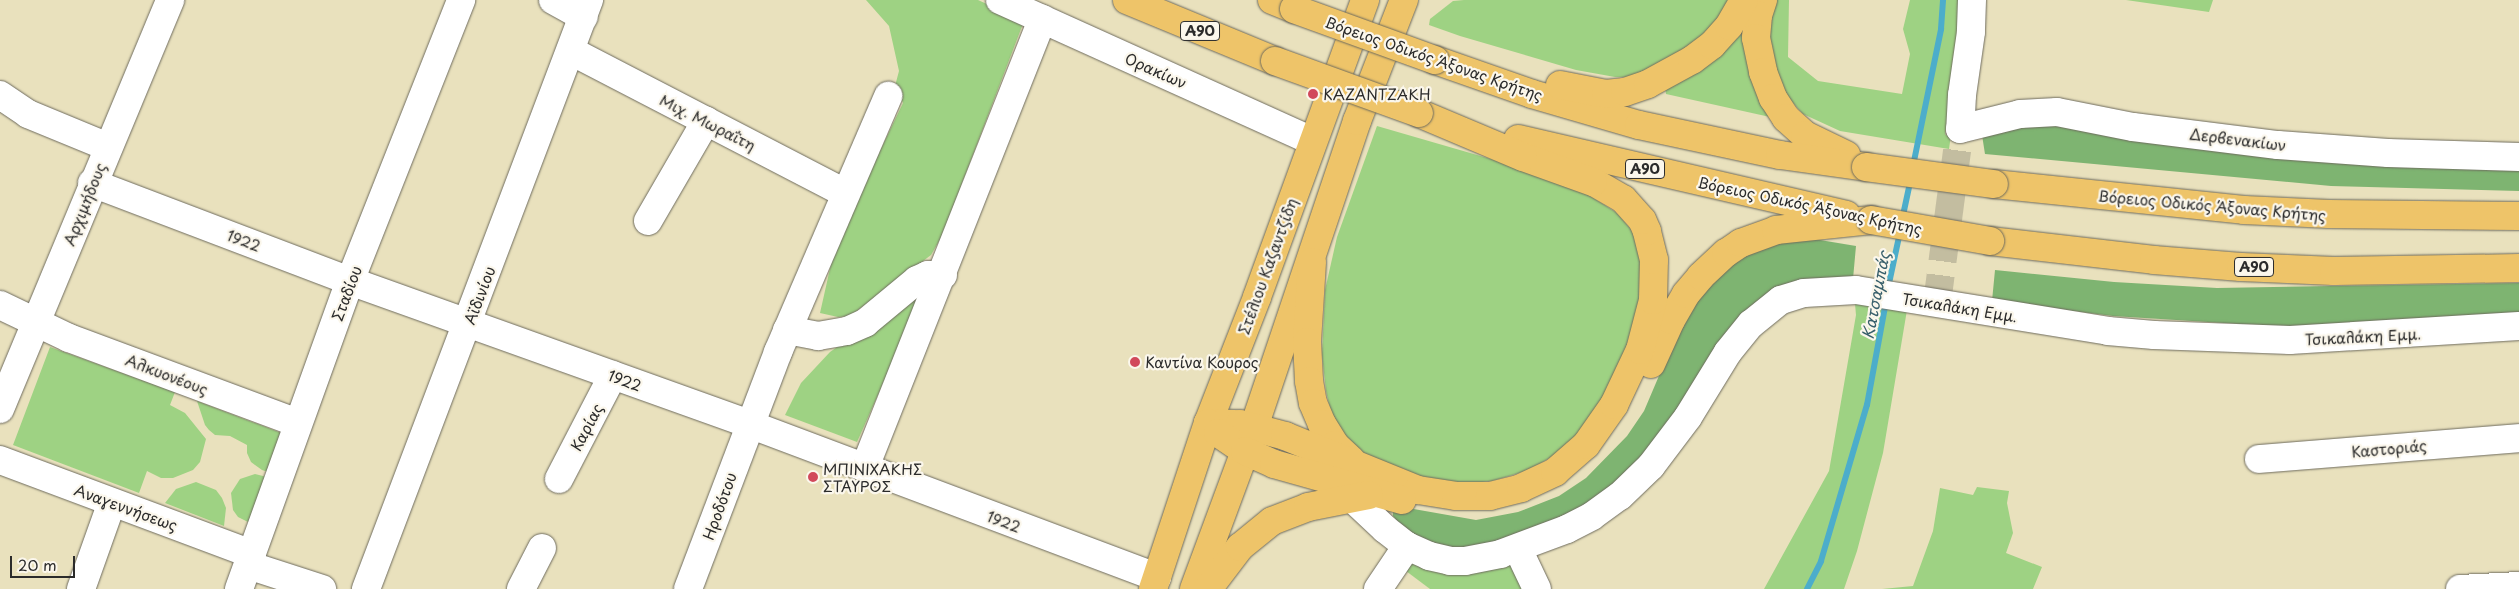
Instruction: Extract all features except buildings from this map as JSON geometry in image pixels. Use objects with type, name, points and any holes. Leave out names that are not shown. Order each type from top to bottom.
[{"type":"main road","name":"Βόρειος Οδικός Άξονας Κρήτης","points":[[1127,0],[1275,61],[1419,113],[1555,149],[1871,220],[1990,241],[2154,260],[2334,271],[2519,268]]},
{"type":"main road","name":"Στέλιου Καζαντζίδη","points":[[1155,583],[1208,423],[1258,297],[1312,141],[1365,0]]},
{"type":"main road","points":[[1194,589],[1250,439],[1312,262],[1357,121],[1404,0]]},
{"type":"main road","points":[[1463,70],[1526,77],[1599,94],[1625,92],[1665,76],[1705,51],[1724,32],[1744,0]]},
{"type":"main road","points":[[1763,0],[1757,21],[1757,49],[1766,84],[1778,108],[1805,135],[1866,167]]},
{"type":"main road","name":"Βόρειος Οδικός Άξονας Κρήτης","points":[[1283,4],[1532,94],[1639,125],[1780,155],[1994,184],[2244,210],[2329,214],[2519,216]]},
{"type":"main road","points":[[1208,423],[1218,433],[1250,439],[1285,436],[1418,490],[1456,496],[1490,496],[1521,488],[1555,472],[1586,445],[1614,405],[1640,350],[1654,300],[1654,260],[1647,231],[1642,220],[1623,199],[1593,182],[1523,157],[1419,113]]},
{"type":"main road","points":[[1250,439],[1274,464],[1365,496],[1440,508],[1485,510],[1540,496],[1560,484],[1595,456],[1626,418],[1675,311],[1701,276],[1726,253],[1760,234],[1791,228],[1871,220]]},
{"type":"main road","points":[[1312,262],[1307,342],[1309,381],[1313,403],[1322,424],[1335,445],[1360,468]]},
{"type":"main road","points":[[1208,589],[1240,547],[1272,521],[1308,507],[1365,496]]},
{"type":"street","name":"Αρχιμήδους","points":[[0,409],[92,183],[170,0]]},
{"type":"street","points":[[552,0],[586,9]]},
{"type":"street","name":"Ορακίων","points":[[1000,0],[1312,141]]},
{"type":"street","name":"Δερβενακίων","points":[[1972,0],[1970,39],[1962,95],[1960,129],[2020,114],[2057,112],[2133,127],[2278,145],[2388,153],[2519,157]]},
{"type":"street","name":"Σταδίου","points":[[246,569],[350,281],[457,1]]},
{"type":"street","name":"Αϊδινίου","points":[[366,589],[586,9]]},
{"type":"street","points":[[865,467],[943,275],[1042,19]]},
{"type":"street","name":"Μιχ. Μωραΐτη","points":[[571,51],[845,193]]},
{"type":"street","points":[[0,95],[28,114],[108,147]]},
{"type":"street","name":"Ηροδότου","points":[[688,589],[749,424],[787,330],[888,96]]},
{"type":"street","points":[[648,221],[706,121]]},
{"type":"street","name":"1922","points":[[92,183],[350,281],[865,467],[1155,583]]},
{"type":"street","points":[[787,330],[818,336],[847,331],[865,323],[917,280],[928,275],[943,275]]},
{"type":"street","name":"Τσικαλάκη Εμμ.","points":[[1365,496],[1384,529],[1407,546],[1429,556],[1458,561],[1486,557],[1518,548],[1585,520],[1631,486],[1662,454],[1741,335],[1781,300],[1804,293],[1856,290],[2108,331],[2154,335],[2290,340],[2519,326]]},
{"type":"street","name":"Αλκυονέους","points":[[0,304],[69,338],[298,423]]},
{"type":"street","name":"Καρίας","points":[[559,479],[613,376]]},
{"type":"street","name":"Καστοριάς","points":[[2259,459],[2519,438]]},
{"type":"street","name":"Αναγεννήσεως","points":[[0,460],[112,502],[246,569],[322,589]]},
{"type":"street","points":[[81,589],[112,502]]},
{"type":"street","points":[[1378,589],[1407,546]]},
{"type":"street","points":[[522,589],[542,548]]},
{"type":"street","points":[[1518,548],[1537,589]]},
{"type":"street","points":[[2460,589],[2519,586]]},
{"type":"green space","points":[[866,0],[978,0],[1024,21],[942,236],[931,255],[850,316],[838,317],[820,313],[836,242],[903,103],[895,86],[899,71],[889,26]]},
{"type":"green space","points":[[1732,0],[1703,35],[1674,58],[1630,77],[1615,77],[1576,70],[1429,25],[1430,19],[1453,1]]},
{"type":"green space","points":[[1777,0],[1789,0],[1788,57],[1818,81],[1902,94],[1910,54],[1903,29],[1910,0],[1967,0],[1964,44],[1949,149],[1840,131],[1803,114],[1785,94],[1775,71],[1770,38],[1772,16]]},
{"type":"green space","points":[[2126,0],[2213,0],[2209,12]]},
{"type":"green space","points":[[1745,22],[1770,117],[1666,94],[1665,87]]},
{"type":"green space","points":[[2020,125],[2089,125],[2519,163],[2519,191],[2331,186],[1985,154],[1982,135]]},
{"type":"green space","points":[[1377,126],[1515,166],[1584,192],[1617,213],[1633,232],[1641,257],[1640,307],[1616,380],[1581,430],[1569,443],[1558,453],[1529,470],[1492,481],[1472,483],[1426,480],[1376,461],[1361,451],[1342,433],[1330,409],[1322,355],[1325,290],[1337,237]]},
{"type":"green space","points":[[1808,238],[1856,246],[1853,279],[1795,282],[1632,473],[1546,532],[1441,554],[1403,528],[1393,516],[1393,511],[1408,508],[1476,520],[1518,512],[1559,496],[1586,478],[1627,436],[1644,411],[1667,357],[1693,306],[1712,284],[1734,263],[1762,244]]},
{"type":"green space","points":[[1995,270],[2114,282],[2217,288],[2519,283],[2519,317],[2287,327],[2113,316],[1992,301]]},
{"type":"green space","points":[[922,296],[857,442],[785,415],[801,383],[830,352],[908,298]]},
{"type":"green space","points":[[1855,304],[1907,310],[1883,453],[1857,551],[1844,589],[1764,589],[1829,471],[1856,315]]},
{"type":"green space","points":[[50,347],[175,392],[170,405],[185,413],[206,439],[200,462],[193,470],[173,478],[161,478],[147,471],[139,493],[13,445]]},
{"type":"green space","points":[[197,401],[284,434],[268,472],[251,462],[247,453],[247,445],[230,436],[215,435],[209,430],[205,425]]},
{"type":"green space","points":[[255,474],[267,477],[250,523],[238,517],[233,510],[231,493],[240,479]]},
{"type":"green space","points":[[196,482],[216,490],[222,498],[226,508],[224,526],[165,503],[176,489]]},
{"type":"green space","points":[[1977,487],[2009,491],[2007,503],[2013,533],[2006,553],[2042,567],[2033,589],[1882,589],[1913,586],[1933,531],[1940,488],[1973,495]]},
{"type":"green space","points":[[1414,558],[1513,559],[1528,589],[1430,589],[1402,568]]},
{"type":"waterway","name":"Κατσαμπάς","points":[[1913,166],[1941,29],[1943,0]]},
{"type":"waterway","name":"Κατσαμπάς","points":[[1902,220],[1911,178]]},
{"type":"waterway","name":"Κατσαμπάς","points":[[1888,288],[1900,232]]},
{"type":"waterway","name":"Κατσαμπάς","points":[[1807,589],[1821,561],[1867,405],[1886,301]]},
{"type":"tunnel","points":[[1937,303],[1960,129]]},
{"type":"place","name":"ΚΑΖΑΝΤΖΑΚΗ","points":[[1313,94]]},
{"type":"place","name":"Καντίνα Κουρος","points":[[1135,362]]},
{"type":"place","name":"ΜΠΙΝΙΧΑΚΗΣ ΣΤΑΥΡΟΣ","points":[[813,477]]}]
